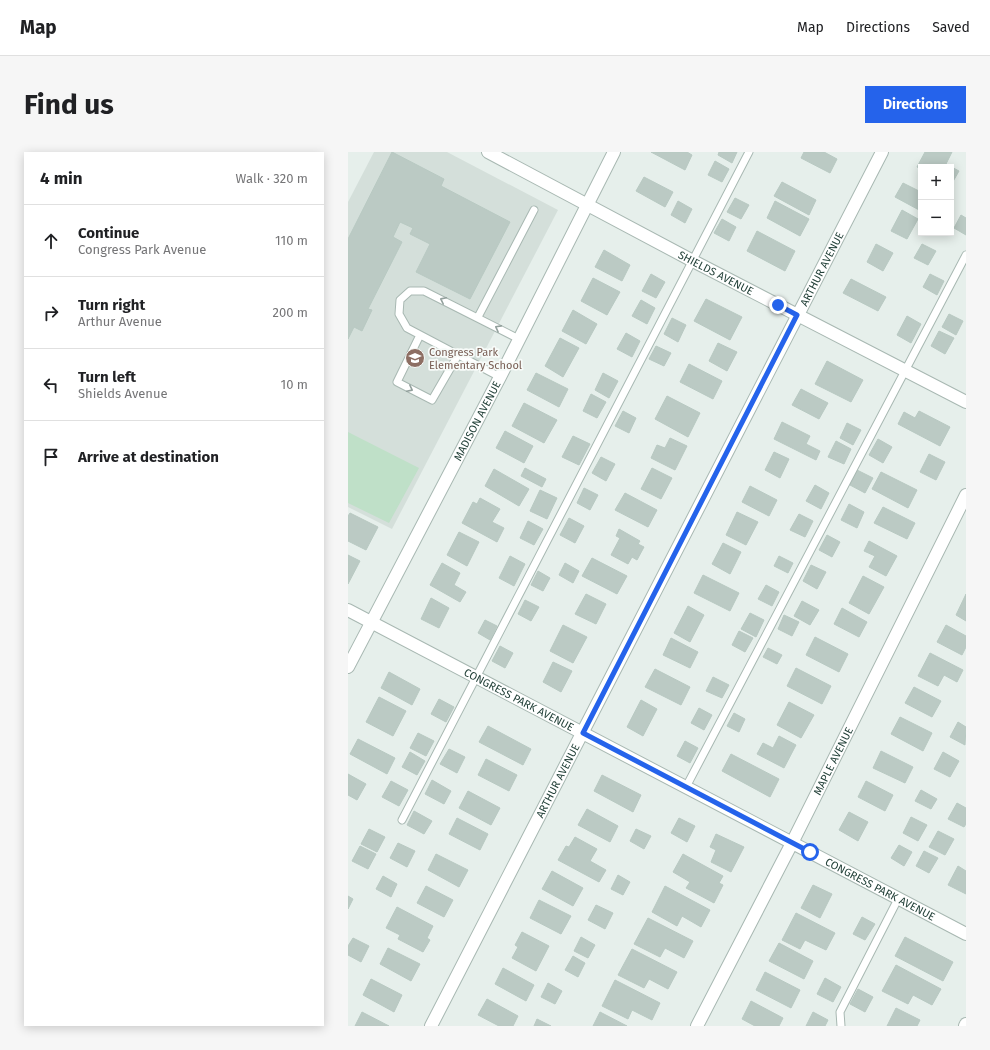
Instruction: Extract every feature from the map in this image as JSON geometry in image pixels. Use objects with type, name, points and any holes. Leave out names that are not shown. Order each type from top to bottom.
[{"type":"street","name":"SHIELDS AVENUE","points":[[488,152],[905,372],[966,402]]},
{"type":"street","name":"MADISON AVENUE","points":[[348,667],[500,377],[614,152]]},
{"type":"street","name":"ARTHUR AVENUE","points":[[431,1026],[882,152]]},
{"type":"street","name":"MAPLE AVENUE","points":[[697,1026],[792,843],[966,495]]},
{"type":"street","name":"CONGRESS PARK AVENUE","points":[[348,610],[966,934]]},
{"type":"lane","points":[[402,820],[749,152]]},
{"type":"lane","points":[[478,318],[534,210]]},
{"type":"lane","points":[[686,787],[966,255]]},
{"type":"lane","points":[[500,377],[407,328],[399,314],[400,300],[410,291],[424,291],[519,339]]},
{"type":"lane","points":[[420,334],[397,382],[432,400],[458,355]]},
{"type":"lane","points":[[841,1026],[840,1012],[898,899]]},
{"type":"shaded area","name":"Congress Park Elementary School","points":[[374,152],[447,152],[558,210],[392,529],[348,507],[348,202]]},
{"type":"green space","points":[[348,432],[419,468],[389,523],[348,503]]},
{"type":"building","points":[[392,152],[444,179],[441,186],[510,222],[470,299],[416,272],[430,244],[410,234],[413,228],[400,222],[393,237],[402,242],[368,309],[372,310],[362,331],[354,327],[348,339],[348,239]]},
{"type":"building","points":[[651,152],[687,152],[692,155],[685,170]]},
{"type":"building","points":[[719,152],[737,152],[732,163],[718,155]]},
{"type":"building","points":[[804,152],[824,152],[837,159],[830,173],[801,158]]},
{"type":"building","points":[[925,152],[952,152],[946,164],[919,164]]},
{"type":"building","points":[[715,161],[729,169],[722,182],[708,175]]},
{"type":"building","points":[[954,168],[959,171],[954,180]]},
{"type":"building","points":[[644,177],[673,192],[665,207],[636,191]]},
{"type":"building","points":[[782,182],[816,200],[809,215],[774,196]]},
{"type":"building","points":[[903,183],[918,190],[918,209],[895,197]]},
{"type":"building","points":[[735,198],[749,205],[741,219],[727,212]]},
{"type":"building","points":[[678,201],[692,209],[685,223],[671,215]]},
{"type":"building","points":[[775,201],[809,219],[800,236],[767,218]]},
{"type":"building","points":[[902,210],[918,219],[907,239],[891,231]]},
{"type":"building","points":[[961,215],[966,218],[966,235],[954,228]]},
{"type":"building","points":[[722,219],[736,227],[729,241],[714,233]]},
{"type":"building","points":[[757,231],[795,251],[785,271],[747,251]]},
{"type":"building","points":[[876,244],[893,253],[883,271],[867,262]]},
{"type":"building","points":[[922,244],[936,251],[928,265],[914,258]]},
{"type":"building","points":[[604,250],[630,265],[622,281],[595,267]]},
{"type":"building","points":[[651,274],[665,282],[656,298],[642,291]]},
{"type":"building","points":[[930,274],[944,281],[937,295],[923,287]]},
{"type":"building","points":[[593,278],[620,292],[607,315],[581,301]]},
{"type":"building","points":[[851,279],[886,297],[878,311],[843,293]]},
{"type":"building","points":[[706,299],[742,317],[730,340],[694,321]]},
{"type":"building","points":[[641,300],[655,308],[647,324],[632,316]]},
{"type":"building","points":[[573,310],[597,324],[586,344],[562,331]]},
{"type":"building","points":[[949,314],[963,321],[956,335],[942,327]]},
{"type":"building","points":[[907,316],[921,324],[911,343],[897,335]]},
{"type":"building","points":[[672,318],[686,325],[678,342],[664,334]]},
{"type":"building","points":[[939,331],[954,338],[945,354],[931,346]]},
{"type":"building","points":[[626,333],[640,341],[632,357],[617,349]]},
{"type":"building","points":[[560,338],[579,348],[563,377],[545,366]]},
{"type":"building","points":[[718,343],[737,352],[727,371],[709,361]]},
{"type":"building","points":[[656,346],[671,353],[664,366],[649,359]]},
{"type":"building","points":[[827,361],[863,380],[851,402],[815,384]]},
{"type":"building","points":[[689,364],[722,381],[713,399],[680,382]]},
{"type":"building","points":[[536,373],[568,389],[559,407],[527,390]]},
{"type":"building","points":[[603,373],[618,381],[609,398],[595,390]]},
{"type":"building","points":[[801,389],[828,403],[819,419],[792,405]]},
{"type":"building","points":[[591,394],[606,402],[597,418],[583,411]]},
{"type":"building","points":[[667,396],[700,413],[688,437],[655,419]]},
{"type":"building","points":[[524,403],[557,420],[544,443],[512,426]]},
{"type":"building","points":[[623,411],[636,418],[629,433],[615,426]]},
{"type":"building","points":[[919,411],[950,427],[940,446],[898,424],[904,412],[915,418]]},
{"type":"building","points":[[782,422],[810,436],[806,444],[820,451],[816,460],[774,439]]},
{"type":"building","points":[[847,423],[861,430],[853,445],[840,438]]},
{"type":"building","points":[[505,431],[533,446],[524,463],[496,448]]},
{"type":"building","points":[[573,436],[590,444],[579,465],[562,457]]},
{"type":"building","points":[[670,438],[687,446],[675,470],[651,458],[657,445],[665,448]]},
{"type":"building","points":[[878,439],[892,447],[883,463],[869,455]]},
{"type":"building","points":[[836,441],[851,449],[844,464],[828,457]]},
{"type":"building","points":[[774,452],[789,459],[780,478],[765,470]]},
{"type":"building","points":[[929,454],[945,462],[936,480],[920,472]]},
{"type":"building","points":[[601,457],[615,464],[606,481],[592,473]]},
{"type":"building","points":[[525,468],[546,479],[542,487],[521,476]]},
{"type":"building","points":[[652,468],[672,478],[661,499],[641,489]]},
{"type":"building","points":[[494,469],[529,489],[519,506],[485,486]]},
{"type":"building","points":[[857,470],[873,478],[865,493],[850,485]]},
{"type":"building","points":[[881,472],[917,490],[908,508],[872,489]]},
{"type":"building","points":[[815,485],[829,493],[821,509],[806,501]]},
{"type":"building","points":[[750,486],[777,500],[769,516],[742,502]]},
{"type":"building","points":[[584,488],[598,495],[590,510],[577,503]]},
{"type":"building","points":[[540,490],[557,498],[547,519],[530,511]]},
{"type":"building","points":[[625,493],[657,510],[648,527],[615,510]]},
{"type":"building","points":[[480,498],[500,509],[492,522],[504,528],[497,542],[462,523],[473,502],[477,504]]},
{"type":"building","points":[[849,504],[864,512],[857,528],[841,520]]},
{"type":"building","points":[[883,507],[915,523],[907,539],[874,523]]},
{"type":"building","points":[[737,512],[758,522],[746,545],[726,535]]},
{"type":"building","points":[[350,513],[378,527],[366,550],[348,541],[348,516]]},
{"type":"building","points":[[799,514],[813,521],[805,537],[790,530]]},
{"type":"building","points":[[569,518],[584,526],[575,543],[560,535]]},
{"type":"building","points":[[528,521],[543,529],[534,545],[520,538]]},
{"type":"building","points":[[619,529],[640,541],[638,544],[644,547],[637,560],[632,557],[628,564],[611,555],[620,538],[616,536]]},
{"type":"building","points":[[459,532],[479,542],[467,566],[447,555]]},
{"type":"building","points":[[827,535],[840,542],[832,557],[819,550]]},
{"type":"building","points":[[869,541],[897,556],[886,576],[869,567],[875,556],[864,551]]},
{"type":"building","points":[[723,543],[741,552],[730,574],[712,564]]},
{"type":"building","points":[[348,555],[360,561],[348,584]]},
{"type":"building","points":[[510,556],[525,564],[514,586],[499,578]]},
{"type":"building","points":[[779,556],[793,563],[788,573],[774,566]]},
{"type":"building","points":[[592,558],[627,576],[617,594],[582,576]]},
{"type":"building","points":[[442,563],[460,573],[454,585],[466,592],[460,602],[430,585]]},
{"type":"building","points":[[565,563],[579,571],[573,583],[559,575]]},
{"type":"building","points":[[811,565],[826,572],[817,589],[803,581]]},
{"type":"building","points":[[538,571],[550,578],[543,591],[531,585]]},
{"type":"building","points":[[703,575],[739,593],[730,611],[694,593]]},
{"type":"building","points":[[863,576],[884,587],[869,614],[849,603]]},
{"type":"building","points":[[766,585],[779,592],[772,606],[758,599]]},
{"type":"building","points":[[586,594],[606,604],[596,624],[575,614]]},
{"type":"building","points":[[966,594],[966,621],[956,615]]},
{"type":"building","points":[[431,598],[449,608],[439,628],[421,619]]},
{"type":"building","points":[[525,600],[539,607],[531,621],[518,614]]},
{"type":"building","points":[[802,601],[819,610],[810,625],[794,616]]},
{"type":"building","points":[[688,606],[704,615],[690,642],[674,633]]},
{"type":"building","points":[[842,608],[867,622],[859,637],[834,624]]},
{"type":"building","points":[[750,613],[764,620],[756,637],[741,629]]},
{"type":"building","points":[[784,615],[799,622],[792,636],[778,629]]},
{"type":"building","points":[[485,620],[497,626],[490,640],[478,633]]},
{"type":"building","points":[[563,625],[587,637],[573,663],[550,651]]},
{"type":"building","points":[[946,625],[966,636],[966,647],[962,655],[937,642]]},
{"type":"building","points":[[739,631],[753,638],[745,652],[732,645]]},
{"type":"building","points":[[815,637],[848,654],[839,672],[806,655]]},
{"type":"building","points":[[671,638],[698,652],[690,668],[663,655]]},
{"type":"building","points":[[500,646],[513,653],[505,668],[492,661]]},
{"type":"building","points":[[768,648],[782,655],[777,664],[763,657]]},
{"type":"building","points":[[930,653],[963,670],[957,682],[944,675],[938,686],[918,676]]},
{"type":"building","points":[[553,662],[572,671],[561,692],[543,682]]},
{"type":"building","points":[[796,668],[831,686],[822,704],[787,686]]},
{"type":"building","points":[[655,669],[690,687],[681,705],[645,687]]},
{"type":"building","points":[[389,672],[420,689],[412,705],[381,688]]},
{"type":"building","points":[[713,677],[729,685],[722,698],[706,691]]},
{"type":"building","points":[[914,687],[941,701],[932,717],[905,703]]},
{"type":"building","points":[[379,697],[406,711],[393,736],[366,722]]},
{"type":"building","points":[[439,699],[454,707],[446,722],[431,714]]},
{"type":"building","points":[[641,700],[657,709],[643,736],[627,727]]},
{"type":"building","points":[[789,702],[814,715],[801,738],[777,725]]},
{"type":"building","points":[[699,708],[712,715],[704,730],[691,723]]},
{"type":"building","points":[[734,713],[745,719],[739,732],[727,726]]},
{"type":"building","points":[[900,717],[932,733],[923,751],[891,734]]},
{"type":"building","points":[[958,722],[966,727],[965,745],[950,737]]},
{"type":"building","points":[[488,726],[531,749],[523,765],[479,742]]},
{"type":"building","points":[[418,733],[434,741],[426,756],[410,748]]},
{"type":"building","points":[[779,736],[796,745],[784,768],[757,754],[763,743],[773,748]]},
{"type":"building","points":[[358,739],[395,758],[387,774],[350,754]]},
{"type":"building","points":[[685,741],[698,748],[690,763],[677,756]]},
{"type":"building","points":[[449,749],[465,757],[457,773],[440,764]]},
{"type":"building","points":[[881,751],[913,767],[905,783],[873,768]]},
{"type":"building","points":[[410,752],[425,761],[417,775],[402,767]]},
{"type":"building","points":[[943,752],[959,761],[950,777],[934,769]]},
{"type":"building","points":[[731,754],[779,779],[770,797],[722,771]]},
{"type":"building","points":[[486,759],[517,775],[509,791],[478,775]]},
{"type":"building","points":[[348,774],[366,784],[357,800],[348,795]]},
{"type":"building","points":[[602,775],[641,795],[633,812],[594,791]]},
{"type":"building","points":[[432,780],[451,791],[444,804],[425,794]]},
{"type":"building","points":[[391,781],[408,790],[399,806],[382,797]]},
{"type":"building","points":[[866,781],[893,795],[885,811],[858,797]]},
{"type":"building","points":[[921,790],[937,799],[931,809],[915,801]]},
{"type":"building","points":[[468,791],[500,808],[491,825],[459,808]]},
{"type":"building","points":[[957,803],[966,808],[966,824],[964,827],[948,819]]},
{"type":"building","points":[[587,809],[618,826],[610,842],[578,825]]},
{"type":"building","points":[[414,811],[432,821],[424,834],[407,825]]},
{"type":"building","points":[[849,812],[868,822],[858,841],[839,830]]},
{"type":"building","points":[[911,817],[927,825],[918,841],[903,833]]},
{"type":"building","points":[[457,818],[488,834],[480,850],[449,834]]},
{"type":"building","points":[[679,818],[695,826],[687,842],[671,833]]},
{"type":"building","points":[[369,829],[385,837],[377,852],[361,844]]},
{"type":"building","points":[[636,829],[651,836],[644,849],[630,841]]},
{"type":"building","points":[[938,831],[954,839],[945,855],[929,847]]},
{"type":"building","points":[[716,834],[744,847],[731,872],[711,862],[716,850],[710,847]]},
{"type":"building","points":[[575,837],[597,849],[590,861],[606,870],[599,882],[558,860],[566,846],[569,847]]},
{"type":"building","points":[[398,843],[415,851],[407,867],[390,858]]},
{"type":"building","points":[[899,845],[912,852],[904,866],[891,858]]},
{"type":"building","points":[[360,846],[376,854],[368,869],[352,861]]},
{"type":"building","points":[[924,851],[938,858],[929,873],[916,866]]},
{"type":"building","points":[[436,854],[468,870],[459,887],[428,870]]},
{"type":"building","points":[[683,854],[723,876],[719,883],[723,885],[714,903],[686,888],[690,882],[673,872]]},
{"type":"building","points":[[958,866],[966,871],[966,894],[948,885]]},
{"type":"building","points":[[552,871],[583,888],[573,906],[542,889]]},
{"type":"building","points":[[618,875],[630,882],[623,895],[611,889]]},
{"type":"building","points":[[383,876],[397,884],[391,897],[376,889]]},
{"type":"building","points":[[813,885],[832,894],[820,918],[801,908]]},
{"type":"building","points":[[426,886],[453,900],[444,917],[417,903]]},
{"type":"building","points":[[665,886],[710,910],[701,927],[682,916],[677,926],[652,912]]},
{"type":"building","points":[[348,896],[353,899],[348,909]]},
{"type":"building","points":[[539,900],[571,916],[561,934],[530,918]]},
{"type":"building","points":[[596,905],[613,913],[605,929],[588,920]]},
{"type":"building","points":[[397,907],[433,926],[427,938],[430,940],[423,952],[398,939],[400,935],[386,928]]},
{"type":"building","points":[[796,913],[835,933],[826,950],[805,940],[800,949],[782,940]]},
{"type":"building","points":[[862,917],[875,924],[865,940],[853,934]]},
{"type":"building","points":[[648,918],[693,941],[684,958],[665,948],[660,957],[634,944]]},
{"type":"building","points":[[522,932],[549,946],[536,971],[512,958],[518,947],[515,945]]},
{"type":"building","points":[[581,937],[595,945],[588,958],[574,951]]},
{"type":"building","points":[[905,937],[953,962],[943,981],[895,956]]},
{"type":"building","points":[[353,938],[369,946],[361,962],[348,955],[348,946]]},
{"type":"building","points":[[779,943],[813,961],[804,979],[769,961]]},
{"type":"building","points":[[388,948],[420,964],[411,981],[380,964]]},
{"type":"building","points":[[632,949],[677,972],[668,989],[649,979],[644,988],[618,975]]},
{"type":"building","points":[[573,956],[585,963],[578,977],[565,970]]},
{"type":"building","points":[[896,965],[941,989],[932,1005],[913,995],[908,1004],[882,991]]},
{"type":"building","points":[[503,968],[534,985],[526,1001],[495,984]]},
{"type":"building","points":[[765,972],[800,990],[791,1008],[756,990]]},
{"type":"building","points":[[825,978],[841,987],[833,1002],[817,994]]},
{"type":"building","points":[[371,979],[402,995],[394,1012],[363,995]]},
{"type":"building","points":[[615,980],[660,1003],[652,1020],[632,1010],[628,1019],[602,1006]]},
{"type":"building","points":[[548,983],[562,991],[555,1004],[541,997]]},
{"type":"building","points":[[858,989],[873,997],[865,1012],[850,1004]]},
{"type":"building","points":[[487,999],[518,1016],[513,1026],[499,1026],[478,1015]]},
{"type":"building","points":[[751,1001],[783,1018],[779,1026],[755,1026],[742,1019]]},
{"type":"building","points":[[896,1008],[920,1020],[917,1026],[887,1026]]},
{"type":"building","points":[[362,1012],[389,1026],[355,1026]]},
{"type":"building","points":[[600,1012],[627,1026],[593,1026]]},
{"type":"building","points":[[813,1012],[828,1020],[825,1026],[806,1026]]},
{"type":"building","points":[[537,1019],[551,1026],[534,1026]]},
{"type":"place","name":"Congress Park Elementary School","points":[[415,358]]},
{"type":"route","points":[[778,305],[797,315],[583,733],[810,852]]}]
